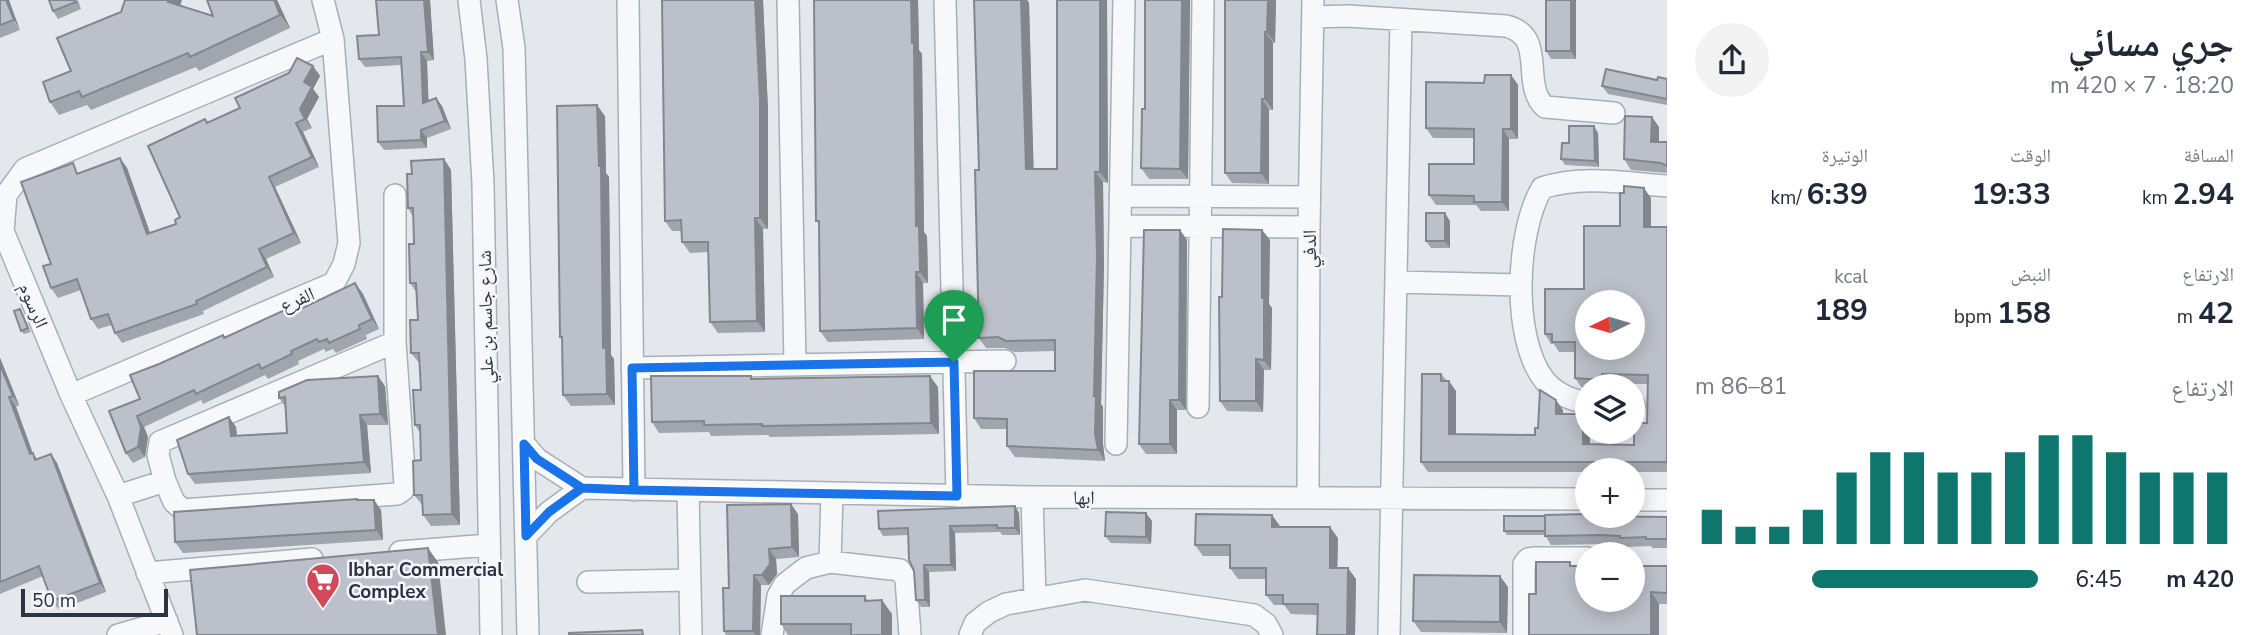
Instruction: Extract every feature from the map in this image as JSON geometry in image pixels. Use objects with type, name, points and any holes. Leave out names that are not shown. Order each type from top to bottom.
[{"type":"street","name":"الفرع","points":[[71,395],[334,283],[344,264],[349,243],[333,39],[324,0]]},
{"type":"street","name":"شارع جاسم بن علي","points":[[469,0],[475,48],[483,184],[491,635]]},
{"type":"street","name":"شارع جاسم بن علي","points":[[507,0],[514,48],[528,635]]},
{"type":"street","points":[[628,0],[634,490]]},
{"type":"street","points":[[788,0],[795,365]]},
{"type":"street","points":[[945,0],[957,496]]},
{"type":"street","points":[[1116,444],[1124,0]]},
{"type":"street","points":[[1198,407],[1203,0]]},
{"type":"street","points":[[1313,8],[1401,20],[1517,28],[1529,43],[1536,96],[1545,107],[1614,113]]},
{"type":"street","name":"الدفي","points":[[1308,497],[1313,8]]},
{"type":"street","points":[[1389,635],[1401,20]]},
{"type":"street","name":"الرسوم","points":[[170,628],[118,496],[71,395],[3,231],[6,195],[24,169],[333,39]]},
{"type":"street","points":[[1575,401],[1546,382],[1537,369],[1528,346],[1520,285],[1524,239],[1532,205],[1542,188],[1556,183],[1593,180],[1667,186]]},
{"type":"street","points":[[395,195],[395,342],[405,485],[403,491],[397,494],[183,510],[174,502],[158,455],[160,442],[395,342]]},
{"type":"street","points":[[1120,196],[1309,197]]},
{"type":"street","points":[[1120,226],[1309,228]]},
{"type":"street","points":[[1396,282],[1520,285]]},
{"type":"street","points":[[632,368],[1005,361]]},
{"type":"street","points":[[524,444],[537,459],[582,488],[549,512],[526,536]]},
{"type":"street","points":[[118,496],[165,481]]},
{"type":"street","name":"ابها","points":[[582,488],[1032,497],[1575,499]]},
{"type":"street","points":[[688,491],[691,635]]},
{"type":"street","points":[[831,562],[832,493]]},
{"type":"street","points":[[1032,497],[1035,597]]},
{"type":"street","points":[[1645,500],[1667,500]]},
{"type":"street","points":[[380,554],[489,545]]},
{"type":"street","points":[[147,573],[339,557]]},
{"type":"street","points":[[1524,635],[1524,564],[1528,559],[1535,558],[1575,558]]},
{"type":"street","points":[[772,635],[778,596],[785,584],[806,568],[831,562],[901,570],[906,579],[910,635]]},
{"type":"street","points":[[588,582],[690,580]]},
{"type":"street","points":[[970,635],[975,623],[1006,604],[1085,590],[1254,615],[1266,624],[1272,635]]},
{"type":"street","points":[[118,635],[170,628]]},
{"type":"building","points":[[0,0],[6,0],[14,20],[0,25]]},
{"type":"building","points":[[49,0],[75,0],[76,2],[53,11]]},
{"type":"building","points":[[125,0],[169,0],[168,2],[213,16],[207,0],[274,0],[280,15],[190,57],[188,53],[82,97],[79,91],[50,102],[43,82],[71,71],[57,38],[121,12]]},
{"type":"building","points":[[376,0],[424,0],[428,52],[421,52],[423,103],[436,98],[445,121],[421,130],[421,140],[378,142],[377,106],[404,106],[401,57],[359,59],[357,36],[379,35]]},
{"type":"building","points":[[662,0],[755,0],[760,100],[760,218],[755,218],[757,321],[710,322],[708,242],[682,242],[681,220],[665,221]]},
{"type":"building","points":[[814,0],[911,0],[916,226],[919,226],[920,272],[916,272],[917,328],[820,331]]},
{"type":"building","points":[[974,0],[1021,0],[1026,169],[1057,169],[1057,0],[1100,0],[1100,172],[1095,172],[1097,256],[1094,396],[1098,450],[1007,446],[1007,419],[974,418],[974,371],[1055,371],[1055,340],[1006,341],[998,337],[979,338],[975,170],[979,170]]},
{"type":"building","points":[[1145,0],[1182,0],[1180,169],[1141,168],[1142,109],[1145,109]]},
{"type":"building","points":[[1225,0],[1268,0],[1261,173],[1225,173]]},
{"type":"building","points":[[1546,0],[1571,0],[1571,51],[1546,51]]},
{"type":"building","points":[[297,58],[313,66],[304,82],[312,87],[300,109],[305,119],[296,123],[312,157],[269,177],[294,233],[259,249],[267,267],[196,301],[197,304],[115,333],[108,314],[91,319],[77,279],[51,288],[43,266],[51,264],[21,182],[73,163],[77,174],[120,158],[147,234],[176,224],[175,220],[180,217],[148,146],[205,119],[207,123],[240,108],[235,98],[289,73]]},
{"type":"building","points":[[1606,69],[1657,80],[1658,77],[1667,79],[1667,99],[1602,86]]},
{"type":"building","points":[[1485,75],[1511,75],[1511,129],[1503,129],[1502,202],[1474,202],[1474,196],[1429,195],[1429,164],[1474,164],[1474,129],[1426,128],[1426,82],[1484,83]]},
{"type":"building","points":[[597,105],[601,166],[603,348],[606,348],[607,394],[563,395],[557,106]]},
{"type":"building","points":[[1625,116],[1652,117],[1651,142],[1667,142],[1667,166],[1624,159]]},
{"type":"building","points":[[1569,126],[1594,126],[1595,161],[1561,159],[1562,143],[1569,143]]},
{"type":"building","points":[[444,159],[452,514],[423,515],[422,495],[414,495],[413,461],[421,460],[420,425],[415,425],[413,390],[421,390],[419,353],[411,353],[410,320],[418,320],[416,283],[410,283],[409,244],[414,244],[413,208],[408,208],[407,174],[412,174],[411,161]]},
{"type":"building","points":[[1624,186],[1644,188],[1644,227],[1667,227],[1667,462],[1645,462],[1645,458],[1575,458],[1575,462],[1421,462],[1422,374],[1441,374],[1441,381],[1449,381],[1449,434],[1535,435],[1535,428],[1538,428],[1540,390],[1556,400],[1556,414],[1575,414],[1575,444],[1645,444],[1648,375],[1575,374],[1575,360],[1645,360],[1645,290],[1575,290],[1575,342],[1552,342],[1552,334],[1545,334],[1545,289],[1584,289],[1584,226],[1620,226],[1620,193],[1624,193]]},
{"type":"building","points":[[1426,213],[1445,213],[1445,241],[1426,241]]},
{"type":"building","points":[[1223,229],[1262,230],[1264,360],[1256,359],[1256,401],[1220,401],[1219,297],[1222,297]]},
{"type":"building","points":[[1144,230],[1180,230],[1179,400],[1170,400],[1170,444],[1139,444]]},
{"type":"building","points":[[355,283],[372,319],[359,325],[360,329],[329,343],[327,339],[319,342],[317,339],[261,369],[259,364],[196,394],[194,390],[137,416],[141,427],[138,447],[126,453],[109,411],[140,399],[130,375],[223,335],[224,338],[287,309],[290,314]]},
{"type":"building","points":[[20,309],[28,328],[21,331],[14,311]]},
{"type":"building","points":[[0,365],[13,396],[9,397],[30,454],[33,453],[35,460],[51,454],[100,583],[52,601],[39,566],[0,582]]},
{"type":"building","points":[[378,376],[380,414],[360,415],[364,462],[188,474],[177,440],[229,417],[231,436],[287,433],[285,397],[279,398],[279,392],[307,380]]},
{"type":"building","points":[[651,376],[751,376],[751,379],[930,376],[931,423],[762,426],[704,425],[704,421],[652,422]]},
{"type":"building","points":[[374,500],[376,530],[175,542],[174,512]]},
{"type":"building","points":[[791,504],[792,547],[769,549],[770,564],[762,575],[754,575],[753,631],[724,631],[723,588],[729,588],[727,505]]},
{"type":"building","points":[[1015,506],[1015,528],[997,528],[997,525],[950,526],[951,565],[924,565],[925,600],[916,600],[914,571],[909,560],[908,528],[879,529],[878,511]]},
{"type":"building","points":[[1106,512],[1146,513],[1146,537],[1105,536]]},
{"type":"building","points":[[1196,514],[1272,515],[1272,527],[1330,527],[1330,568],[1348,568],[1347,635],[1317,635],[1318,604],[1283,604],[1283,595],[1266,595],[1266,568],[1230,568],[1230,545],[1195,545]]},
{"type":"building","points":[[1575,514],[1575,528],[1645,528],[1645,517],[1667,517],[1667,539],[1600,535],[1545,536],[1545,515]]},
{"type":"building","points":[[1504,516],[1545,516],[1545,531],[1504,531]]},
{"type":"building","name":"Ibhar Commercial Complex","points":[[428,548],[438,635],[197,635],[190,570]]},
{"type":"building","points":[[1536,562],[1570,562],[1570,566],[1575,566],[1575,612],[1645,612],[1645,566],[1667,566],[1667,593],[1651,592],[1651,635],[1529,635],[1529,594],[1536,594]]},
{"type":"building","points":[[1414,575],[1500,576],[1500,622],[1413,621]]},
{"type":"building","points":[[781,596],[865,596],[865,601],[882,600],[882,635],[851,635],[851,624],[781,624]]},
{"type":"building","points":[[642,630],[643,635],[569,635],[569,633]]},
{"type":"place","name":"Ibhar Commercial Complex","points":[[323,610]]},
{"type":"route","points":[[954,362],[632,368],[634,490],[582,488],[537,459],[524,444],[526,536],[549,512],[582,488],[634,490],[957,496],[954,362]]}]
